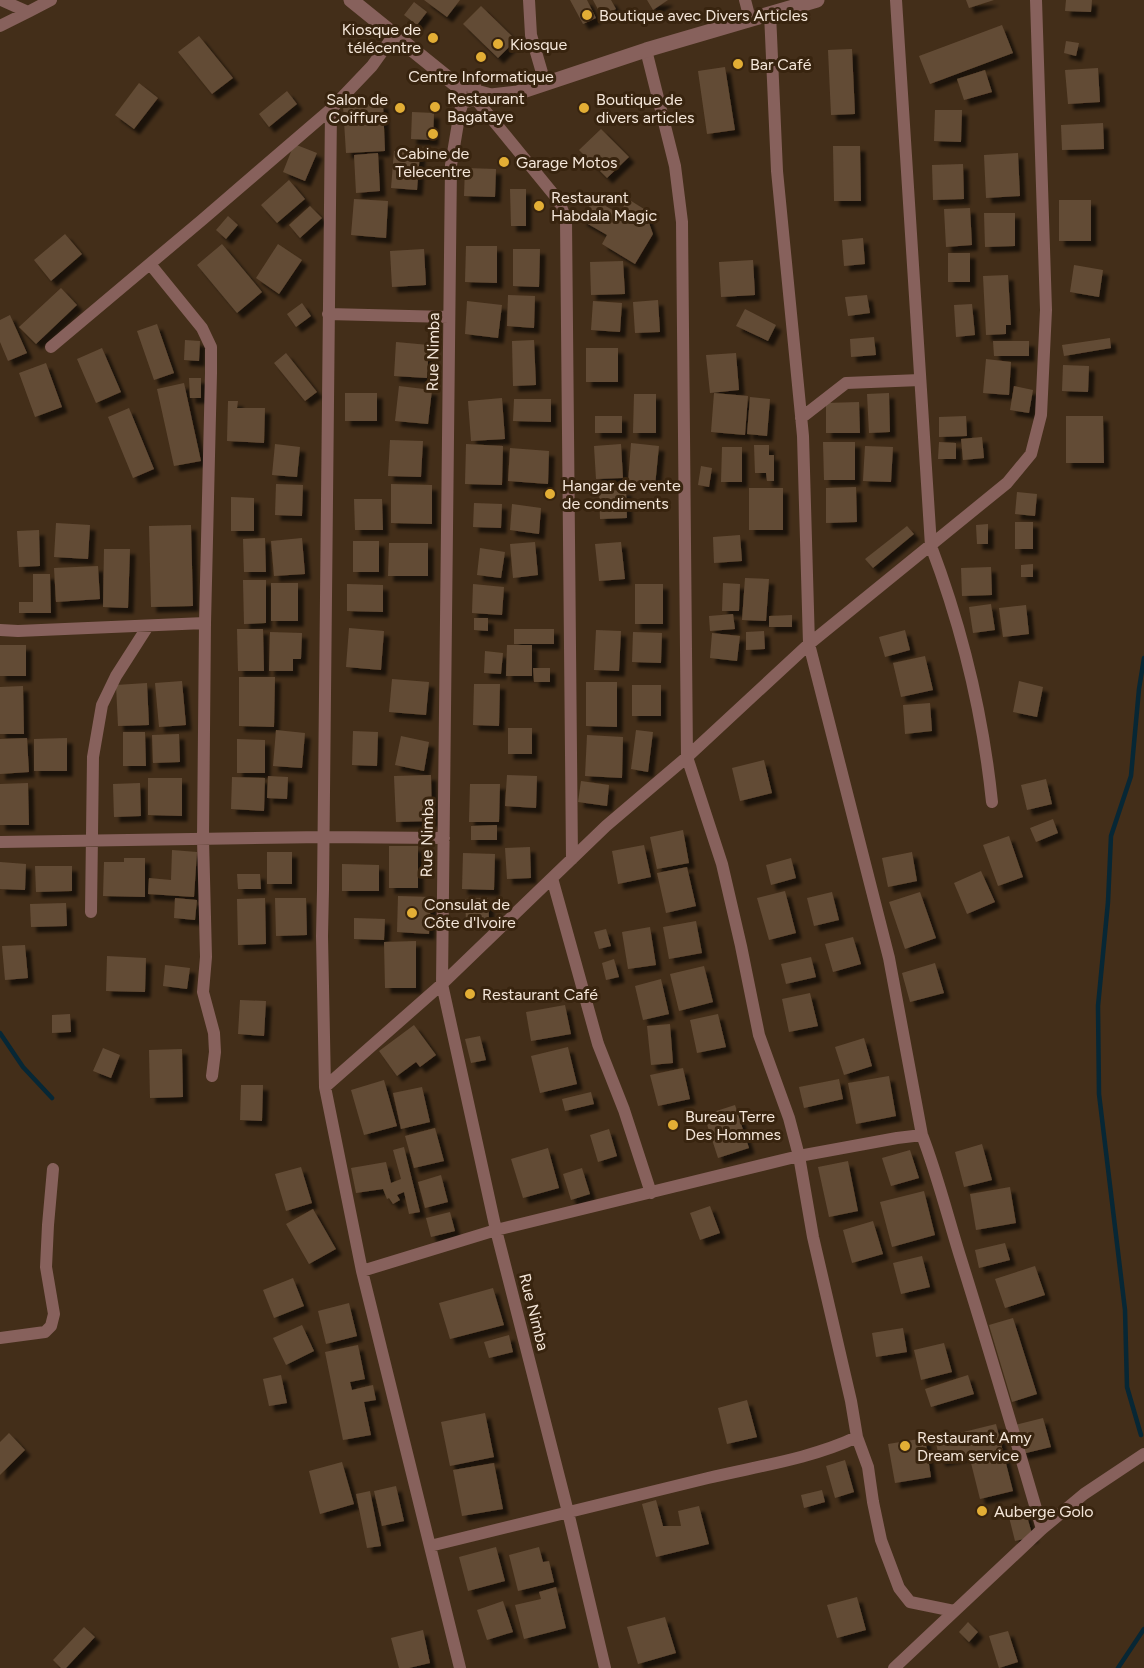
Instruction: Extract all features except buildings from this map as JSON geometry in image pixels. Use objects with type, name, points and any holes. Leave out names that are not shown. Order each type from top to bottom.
[{"type":"street","points":[[1,0],[28,12]]},
{"type":"street","points":[[0,26],[51,0]]},
{"type":"street","points":[[351,0],[468,94],[559,201],[566,220],[572,859]]},
{"type":"street","points":[[529,0],[531,35],[544,83]]},
{"type":"street","points":[[745,0],[750,19]]},
{"type":"street","points":[[468,94],[490,96],[517,93],[646,50],[817,0]]},
{"type":"street","points":[[896,0],[931,546],[944,579],[976,697],[988,758],[992,802]]},
{"type":"street","points":[[324,1087],[442,984],[606,826],[687,757],[809,644],[1007,483],[1031,454],[1041,415],[1046,309],[1036,0]]},
{"type":"street","points":[[770,14],[777,171],[804,448],[809,644],[889,958],[922,1135],[936,1170],[1042,1529]]},
{"type":"street","points":[[51,347],[330,109],[372,66],[394,35]]},
{"type":"street","points":[[646,50],[675,166],[682,222],[687,757],[722,864],[759,1035],[789,1118],[799,1155],[813,1237],[851,1401],[857,1437],[868,1467],[880,1540],[899,1588],[910,1602],[954,1611]]},
{"type":"street","name":"Rue Nimba","points":[[468,94],[460,111],[451,165],[442,984],[496,1230],[605,1668]]},
{"type":"street","points":[[330,109],[322,936],[324,1087],[362,1271],[460,1668]]},
{"type":"street","points":[[150,264],[202,328],[210,347],[203,839],[206,957],[203,992],[214,1033],[215,1052],[212,1076]]},
{"type":"street","points":[[328,314],[449,317]]},
{"type":"street","points":[[801,418],[846,383],[920,380]]},
{"type":"street","points":[[0,630],[205,623]]},
{"type":"street","points":[[91,912],[93,757],[102,705],[116,676],[148,626]]},
{"type":"street","points":[[0,842],[324,837],[444,838]]},
{"type":"street","points":[[552,878],[598,1044],[624,1110],[651,1193]]},
{"type":"street","points":[[362,1271],[496,1230],[799,1155],[922,1135]]},
{"type":"street","points":[[0,1338],[45,1332],[51,1326],[54,1314],[46,1267],[53,1169]]},
{"type":"street","points":[[430,1546],[732,1472],[792,1460],[840,1445],[857,1437]]},
{"type":"street","points":[[894,1668],[1042,1529],[1084,1494],[1144,1454]]},
{"type":"waterway","points":[[1141,1435],[1127,1387],[1125,1310],[1099,1094],[1098,1006],[1108,902],[1111,836],[1131,776],[1144,658]]},
{"type":"waterway","points":[[0,1033],[23,1067],[52,1098]]},
{"type":"waterway","points":[[1118,1668],[1144,1629]]},
{"type":"place","name":"Boutique avec Divers Articles","points":[[587,15]]},
{"type":"place","name":"Kiosque de télécentre","points":[[433,38]]},
{"type":"place","name":"Kiosque","points":[[498,44]]},
{"type":"place","name":"Centre Informatique","points":[[481,57]]},
{"type":"place","name":"Bar Café","points":[[738,64]]},
{"type":"place","name":"Restaurant Bagataye","points":[[435,107]]},
{"type":"place","name":"Salon de Coiffure","points":[[400,108]]},
{"type":"place","name":"Boutique de divers articles","points":[[584,108]]},
{"type":"place","name":"Cabine de Telecentre","points":[[433,134]]},
{"type":"place","name":"Garage Motos","points":[[504,162]]},
{"type":"place","name":"Restaurant Habdala Magic","points":[[539,206]]},
{"type":"place","name":"Hangar de vente de condiments","points":[[550,494]]},
{"type":"place","name":"Consulat de Côte d'Ivoire","points":[[412,913]]},
{"type":"place","name":"Restaurant Café","points":[[470,994]]},
{"type":"place","name":"Bureau Terre Des Hommes","points":[[673,1125]]},
{"type":"place","name":"Restaurant Amy Dream service","points":[[905,1446]]},
{"type":"place","name":"Auberge Golo","points":[[982,1511]]}]
